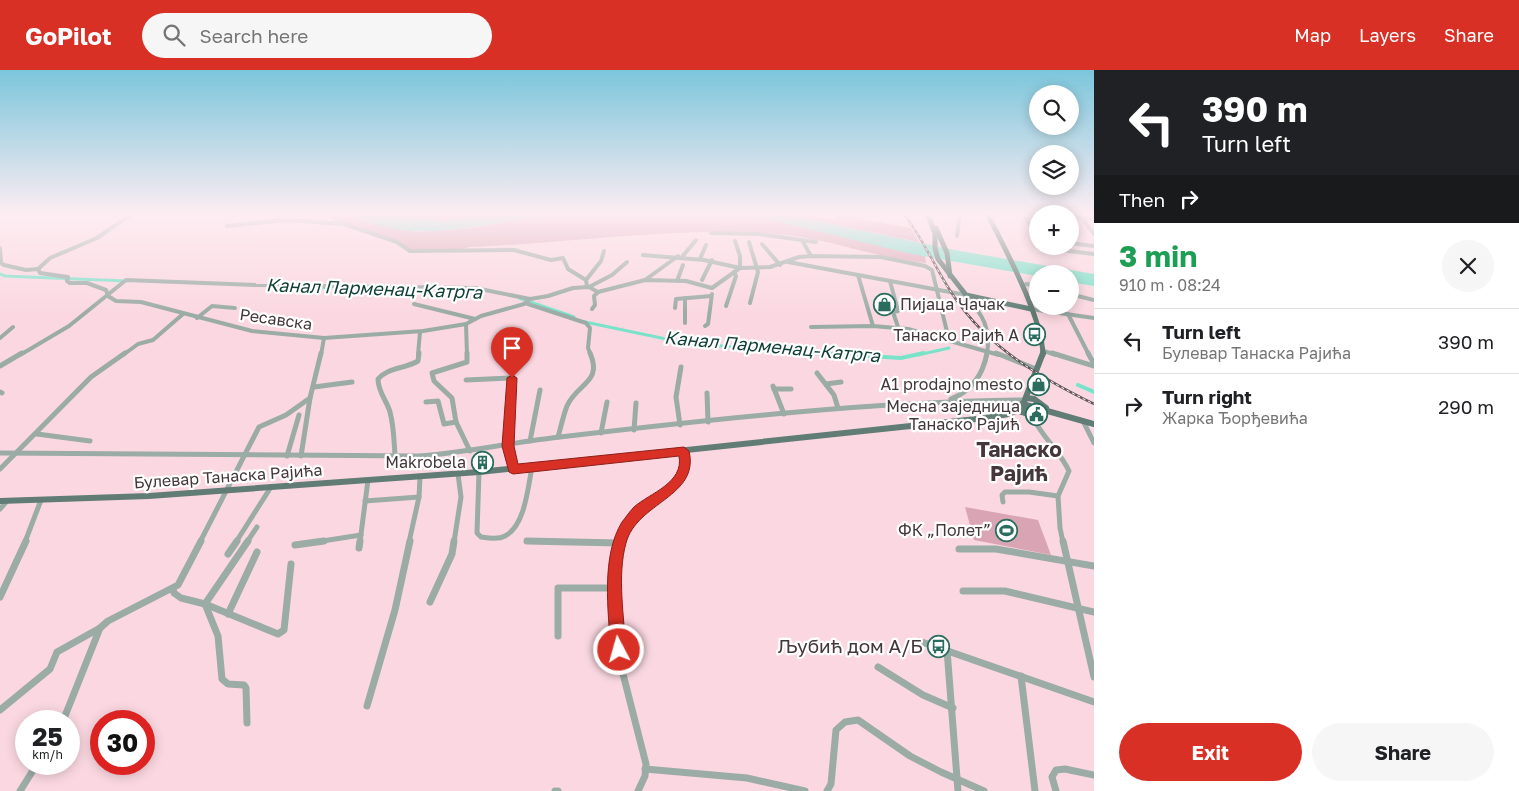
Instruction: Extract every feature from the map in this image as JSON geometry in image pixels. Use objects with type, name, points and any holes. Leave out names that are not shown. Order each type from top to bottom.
[{"type":"main road","points":[[936,247],[936,254],[966,295],[1029,309]]},
{"type":"main road","points":[[944,247],[947,253],[949,273]]},
{"type":"main road","points":[[1002,247],[1029,304]]},
{"type":"main road","points":[[1015,411],[1027,401],[1036,369],[1044,351],[1033,315]]},
{"type":"main road","points":[[1027,401],[1038,404],[1053,412],[1094,424]]},
{"type":"main road","points":[[1027,401],[1038,404]]},
{"type":"main road","points":[[1015,411],[1032,415]]},
{"type":"main road","name":"Булевар Танаска Рајића","points":[[3,501],[94,499],[458,474],[986,418],[1015,411]]},
{"type":"street","points":[[38,269],[50,258],[77,247]]},
{"type":"street","points":[[404,247],[410,251],[417,252],[487,249],[514,250],[551,260],[563,258],[568,269],[586,280],[588,287],[598,292]]},
{"type":"street","points":[[645,280],[691,247]]},
{"type":"street","points":[[700,259],[705,247]]},
{"type":"street","points":[[737,247],[740,256],[740,268]]},
{"type":"street","points":[[750,303],[758,283],[759,268],[751,247]]},
{"type":"street","points":[[764,247],[780,265]]},
{"type":"street","points":[[806,247],[811,256]]},
{"type":"street","name":"Ресавска","points":[[0,248],[1,263],[4,265],[26,270],[38,269],[46,275],[65,276],[68,280],[97,286],[106,290],[108,296],[116,301],[140,302],[252,331],[324,338],[420,332],[466,324],[475,319],[528,301],[573,288],[588,287],[612,275],[627,262]]},
{"type":"street","points":[[586,280],[601,261],[604,251]]},
{"type":"street","points":[[1079,252],[1094,254]]},
{"type":"street","points":[[643,255],[680,256],[712,260],[740,268],[780,265],[799,257],[811,256],[882,257],[925,266],[934,271],[936,288],[949,340]]},
{"type":"street","points":[[702,280],[712,260]]},
{"type":"street","points":[[788,262],[966,295],[987,326],[987,350],[977,380],[964,394],[943,402]]},
{"type":"street","points":[[677,281],[683,265]]},
{"type":"street","points":[[705,326],[708,324],[712,288],[740,268]]},
{"type":"street","points":[[726,306],[736,276],[734,272]]},
{"type":"street","points":[[858,275],[873,326]]},
{"type":"street","points":[[0,366],[69,326],[108,296],[121,283],[129,279],[256,285],[475,288],[528,301],[586,323],[590,328],[588,348],[595,365],[592,377],[574,395],[567,406],[558,438]]},
{"type":"street","points":[[592,309],[596,305],[594,296],[598,292],[645,280],[677,281],[712,288]]},
{"type":"street","points":[[890,281],[898,311],[894,312],[898,327]]},
{"type":"street","points":[[675,308],[676,300],[711,296]]},
{"type":"street","points":[[1079,296],[1094,300]]},
{"type":"street","points":[[685,298],[685,323]]},
{"type":"street","points":[[414,304],[475,319]]},
{"type":"street","points":[[197,318],[210,306],[235,308]]},
{"type":"street","points":[[0,469],[37,434],[91,377],[138,344],[153,340],[184,314]]},
{"type":"street","points":[[1069,315],[1094,365]]},
{"type":"street","points":[[1074,315],[1094,318]]},
{"type":"street","points":[[466,324],[467,362],[432,373],[434,381],[439,384],[454,402],[456,422],[470,451]]},
{"type":"street","points":[[0,338],[13,327]]},
{"type":"street","points":[[811,327],[898,327],[987,350],[1036,369]]},
{"type":"street","points":[[395,456],[394,430],[390,412],[378,386],[378,379],[384,372],[402,369],[416,363],[420,356],[420,332]]},
{"type":"street","points":[[301,456],[310,398],[324,338]]},
{"type":"street","points":[[1044,351],[1094,365]]},
{"type":"street","points":[[513,366],[508,446],[513,469]]},
{"type":"street","points":[[680,425],[677,388],[681,380],[681,367]]},
{"type":"street","points":[[817,373],[834,395],[838,408]]},
{"type":"street","points":[[466,380],[512,378]]},
{"type":"street","points":[[314,387],[352,382]]},
{"type":"street","points":[[826,384],[841,382]]},
{"type":"street","points":[[784,414],[773,387],[791,388]]},
{"type":"street","points":[[530,441],[540,390]]},
{"type":"street","points":[[708,393],[708,422]]},
{"type":"street","points":[[964,394],[966,398],[973,401]]},
{"type":"street","points":[[0,710],[50,669],[57,652],[100,628],[108,620],[173,589],[184,575],[235,472],[246,456],[259,427],[286,415],[310,398]]},
{"type":"street","points":[[426,402],[438,401],[444,424],[456,422]]},
{"type":"street","points":[[0,453],[395,456],[470,451],[530,441],[838,408],[943,402],[1027,401],[1041,434],[1069,471],[1058,496],[1060,528],[1094,678]]},
{"type":"street","points":[[601,433],[607,402]]},
{"type":"street","points":[[634,430],[636,403]]},
{"type":"street","points":[[287,456],[300,415]]},
{"type":"street","points":[[1083,421],[1094,444]]},
{"type":"street","points":[[37,434],[90,441]]},
{"type":"street","points":[[638,791],[646,774],[646,769],[636,717],[621,664],[617,635],[615,588],[619,543],[626,527],[638,512],[672,488],[679,480],[686,464],[684,451]]},
{"type":"street","points":[[479,472],[477,533],[482,538],[490,538],[506,536],[518,523],[532,467]]},
{"type":"street","points":[[430,602],[452,554],[461,497],[458,474]]},
{"type":"street","points":[[366,706],[395,610],[419,497],[420,477]]},
{"type":"street","points":[[359,548],[368,480]]},
{"type":"street","points":[[228,554],[271,487]]},
{"type":"street","points":[[1004,502],[1002,495],[1005,492],[1034,492],[1058,496]]},
{"type":"street","points":[[365,501],[419,497]]},
{"type":"street","points":[[0,597],[25,542],[40,500]]},
{"type":"street","points":[[0,509],[3,501]]},
{"type":"street","points":[[205,604],[257,527]]},
{"type":"street","points":[[295,545],[361,535]]},
{"type":"street","points":[[526,541],[619,543]]},
{"type":"street","points":[[959,549],[996,549],[1094,566]]},
{"type":"street","points":[[228,614],[257,552]]},
{"type":"street","points":[[173,589],[174,593],[181,598],[205,604],[281,633],[284,630],[291,564]]},
{"type":"street","points":[[558,636],[558,588],[615,588]]},
{"type":"street","points":[[963,591],[1005,591],[1094,612]]},
{"type":"street","points":[[205,604],[218,636],[222,679],[228,684],[244,685],[246,688],[247,722]]},
{"type":"street","points":[[67,710],[100,628]]},
{"type":"street","points":[[919,641],[1094,702]]},
{"type":"street","points":[[947,650],[958,791]]},
{"type":"street","points":[[878,667],[923,695],[953,708]]},
{"type":"street","points":[[1021,676],[1035,791]]},
{"type":"street","points":[[827,791],[831,784],[836,730],[845,722],[853,720],[864,722],[898,749],[957,781],[984,791]]},
{"type":"street","points":[[646,769],[757,780],[792,786],[805,791]]},
{"type":"street","points":[[1056,791],[1052,777],[1056,770],[1065,769],[1094,775]]},
{"type":"street","points":[[20,791],[30,775]]},
{"type":"shaded area","points":[[404,247],[476,247],[455,251],[410,251]]},
{"type":"shaded area","points":[[844,247],[885,247],[925,256],[926,263]]},
{"type":"shaded area","points":[[882,247],[939,247],[1042,265],[1029,265],[1029,275],[912,254]]},
{"type":"shaded area","points":[[1079,271],[1094,274],[1094,286],[1079,284]]},
{"type":"shaded area","name":"ФК „Полет”","points":[[965,507],[1038,520],[1051,555],[974,540]]},
{"type":"waterway","name":"Канал Парменац-Катрга","points":[[0,274],[5,276],[126,281]]},
{"type":"waterway","name":"Канал Парменац-Катрга","points":[[288,287],[331,288]]},
{"type":"waterway","name":"Канал Парменац-Катрга","points":[[519,298],[574,317]]},
{"type":"waterway","name":"Канал Парменац-Катрга","points":[[585,322],[685,343],[833,355]]},
{"type":"waterway","name":"Канал Парменац-Катрга","points":[[918,355],[949,348]]},
{"type":"waterway","name":"Канал Парменац-Катрга","points":[[817,353],[901,358],[924,353]]},
{"type":"waterway","name":"Канал Парменац-Катрга","points":[[1078,385],[1094,392]]},
{"type":"railway","points":[[925,247],[955,298],[969,316],[1000,347],[1055,384],[1094,404]]},
{"type":"place","name":"Пијаца Чачак","points":[[884,304]]},
{"type":"place","name":"Танаско Рајић А","points":[[1035,335]]},
{"type":"place","name":"A1 prodajno mesto","points":[[1039,384]]},
{"type":"place","name":"Месна заједница Танаско Рајић","points":[[1036,415]]},
{"type":"place","name":"Makrobela","points":[[482,462]]},
{"type":"place","name":"ФК „Полет”","points":[[1007,530]]},
{"type":"place","name":"Љубић дом А/Б","points":[[939,646]]},
{"type":"district","name":"Танаско Рајић","points":[[1019,462]]},
{"type":"route","points":[[512,378],[508,446],[513,469],[684,451],[686,464],[679,480],[672,488],[638,512],[626,527],[619,543],[615,605],[619,650]]}]
